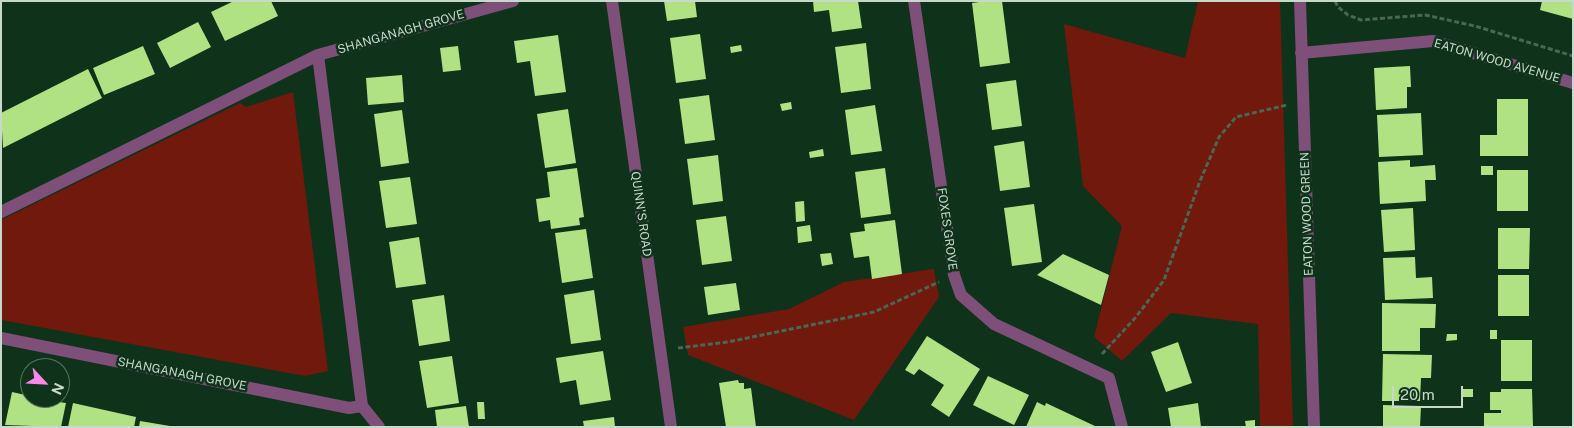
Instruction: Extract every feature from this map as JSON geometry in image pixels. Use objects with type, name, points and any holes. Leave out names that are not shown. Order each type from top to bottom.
[{"type":"street","name":"SHANGANAGH GROVE","points":[[1,212],[318,55],[513,1]]},
{"type":"street","name":"QUINN'S ROAD","points":[[612,1],[671,427]]},
{"type":"street","name":"FOXES GROVE","points":[[914,1],[954,275],[962,295],[994,324],[1109,378],[1122,427]]},
{"type":"street","name":"EATON WOOD GREEN","points":[[1300,1],[1314,427]]},
{"type":"street","name":"EATON WOOD AVENUE","points":[[1301,53],[1433,41],[1573,83]]},
{"type":"street","points":[[318,55],[362,406],[379,427]]},
{"type":"street","name":"SHANGANAGH GROVE","points":[[1,338],[349,408],[362,406]]},
{"type":"path","points":[[1089,368],[1136,318],[1164,280],[1200,181],[1219,137],[1236,117],[1302,102]]},
{"type":"path","points":[[660,350],[728,342],[874,312],[954,275]]},
{"type":"shaded area","points":[[1198,1],[1280,1],[1293,427],[1260,427],[1258,324],[1171,313],[1122,361],[1094,337],[1122,226],[1083,186],[1064,24],[1185,58]]},
{"type":"shaded area","points":[[293,92],[328,371],[305,376],[1,320],[1,220],[240,103],[246,107]]},
{"type":"shaded area","points":[[934,269],[939,297],[854,420],[688,355],[683,327],[789,309],[844,282]]},
{"type":"building","points":[[234,1],[271,1],[278,16],[225,41],[211,12]]},
{"type":"building","points":[[664,1],[695,1],[697,17],[667,21]]},
{"type":"building","points":[[813,1],[858,1],[862,28],[832,32],[829,10],[814,12]]},
{"type":"building","points":[[1002,1],[1010,63],[980,67],[972,3]]},
{"type":"building","points":[[1542,1],[1573,1],[1573,19],[1540,10]]},
{"type":"building","points":[[198,22],[211,47],[170,68],[157,43]]},
{"type":"building","points":[[700,34],[706,79],[676,83],[670,38]]},
{"type":"building","points":[[558,35],[566,92],[535,96],[530,61],[517,63],[514,41]]},
{"type":"building","points":[[866,43],[871,89],[841,93],[835,47]]},
{"type":"building","points":[[741,45],[742,51],[731,53],[730,47]]},
{"type":"building","points":[[143,46],[155,74],[104,95],[93,68]]},
{"type":"building","points":[[458,46],[461,70],[443,72],[440,48]]},
{"type":"building","points":[[1410,66],[1411,87],[1407,87],[1407,108],[1376,110],[1374,68]]},
{"type":"building","points":[[88,69],[102,98],[3,148],[1,113]]},
{"type":"building","points":[[402,75],[404,102],[368,105],[366,78]]},
{"type":"building","points":[[1016,80],[1022,126],[992,130],[986,84]]},
{"type":"building","points":[[709,95],[715,140],[685,144],[679,99]]},
{"type":"building","points":[[1497,99],[1528,99],[1528,156],[1480,156],[1480,135],[1497,135]]},
{"type":"building","points":[[791,102],[792,109],[782,111],[780,104]]},
{"type":"building","points":[[875,105],[882,151],[851,155],[845,110]]},
{"type":"building","points":[[568,109],[576,163],[545,168],[537,114]]},
{"type":"building","points":[[402,110],[409,163],[381,167],[374,114]]},
{"type":"building","points":[[1421,113],[1423,155],[1379,157],[1377,115]]},
{"type":"building","points":[[1024,141],[1030,187],[1000,191],[994,146]]},
{"type":"building","points":[[823,149],[824,156],[810,158],[809,152]]},
{"type":"building","points":[[718,155],[723,201],[693,205],[687,159]]},
{"type":"building","points":[[1410,160],[1410,167],[1435,165],[1436,180],[1425,180],[1426,201],[1380,204],[1378,162]]},
{"type":"building","points":[[1481,166],[1493,166],[1493,175],[1481,175]]},
{"type":"building","points":[[577,168],[584,217],[579,218],[580,225],[551,229],[550,220],[539,222],[536,199],[550,197],[547,172]]},
{"type":"building","points":[[885,168],[891,214],[861,218],[855,172]]},
{"type":"building","points":[[1497,170],[1528,170],[1528,211],[1497,211]]},
{"type":"building","points":[[410,177],[417,224],[386,228],[379,181]]},
{"type":"building","points":[[804,201],[805,221],[796,222],[795,202]]},
{"type":"building","points":[[1034,204],[1042,262],[1012,266],[1004,208]]},
{"type":"building","points":[[1413,208],[1415,250],[1384,252],[1381,210]]},
{"type":"building","points":[[726,216],[732,261],[702,265],[696,220]]},
{"type":"building","points":[[895,220],[902,274],[872,279],[869,256],[854,258],[850,233],[865,231],[864,224]]},
{"type":"building","points":[[810,225],[812,241],[798,243],[797,227]]},
{"type":"building","points":[[1498,228],[1530,228],[1529,269],[1498,269]]},
{"type":"building","points":[[586,229],[593,278],[562,283],[555,233]]},
{"type":"building","points":[[419,237],[426,284],[396,288],[389,242]]},
{"type":"building","points":[[831,253],[833,264],[822,266],[820,254]]},
{"type":"building","points":[[1063,254],[1109,275],[1101,305],[1037,275]]},
{"type":"building","points":[[1415,257],[1416,278],[1432,277],[1433,298],[1385,300],[1383,258]]},
{"type":"building","points":[[1498,275],[1529,275],[1529,316],[1498,316]]},
{"type":"building","points":[[736,283],[740,310],[708,315],[704,287]]},
{"type":"building","points":[[594,290],[601,340],[571,344],[564,295]]},
{"type":"building","points":[[444,295],[450,341],[419,346],[412,300]]},
{"type":"building","points":[[1382,303],[1436,304],[1435,328],[1420,328],[1420,351],[1382,351]]},
{"type":"building","points":[[1490,330],[1497,330],[1497,339],[1490,339]]},
{"type":"building","points":[[1447,334],[1457,334],[1457,340],[1446,341]]},
{"type":"building","points":[[927,336],[980,369],[949,417],[931,405],[944,385],[919,369],[914,375],[905,370]]},
{"type":"building","points":[[1501,340],[1532,340],[1532,381],[1501,381]]},
{"type":"building","points":[[1178,342],[1192,383],[1166,392],[1151,352]]},
{"type":"building","points":[[603,351],[611,400],[580,405],[576,380],[560,383],[556,358]]},
{"type":"building","points":[[1383,354],[1432,355],[1431,378],[1421,378],[1420,401],[1382,401]]},
{"type":"building","points":[[452,356],[459,403],[427,408],[419,361]]},
{"type":"building","points":[[988,376],[1029,395],[1014,425],[973,405]]},
{"type":"building","points":[[738,380],[739,383],[744,383],[744,389],[751,388],[756,427],[726,427],[719,383]]},
{"type":"building","points":[[1463,389],[1473,389],[1473,397],[1463,397]]},
{"type":"building","points":[[1501,389],[1532,389],[1533,427],[1484,427],[1484,413],[1501,413],[1501,410],[1490,410],[1490,392],[1501,392]]},
{"type":"building","points":[[12,392],[20,394],[20,408],[65,408],[61,427],[5,425]]},
{"type":"building","points":[[477,402],[484,402],[485,419],[478,419]]},
{"type":"building","points":[[1037,402],[1045,406],[1046,403],[1097,427],[1026,427]]},
{"type":"building","points":[[73,403],[136,417],[134,427],[68,427]]},
{"type":"building","points":[[1198,403],[1201,427],[1171,427],[1168,408]]},
{"type":"building","points":[[1383,405],[1421,406],[1420,427],[1383,427]]},
{"type":"building","points":[[466,406],[469,427],[437,427],[435,410]]},
{"type":"building","points":[[614,417],[615,427],[584,427],[583,421]]},
{"type":"building","points":[[1255,420],[1255,427],[1246,427],[1245,421]]},
{"type":"building","points":[[140,421],[170,426],[170,427],[139,427]]}]
